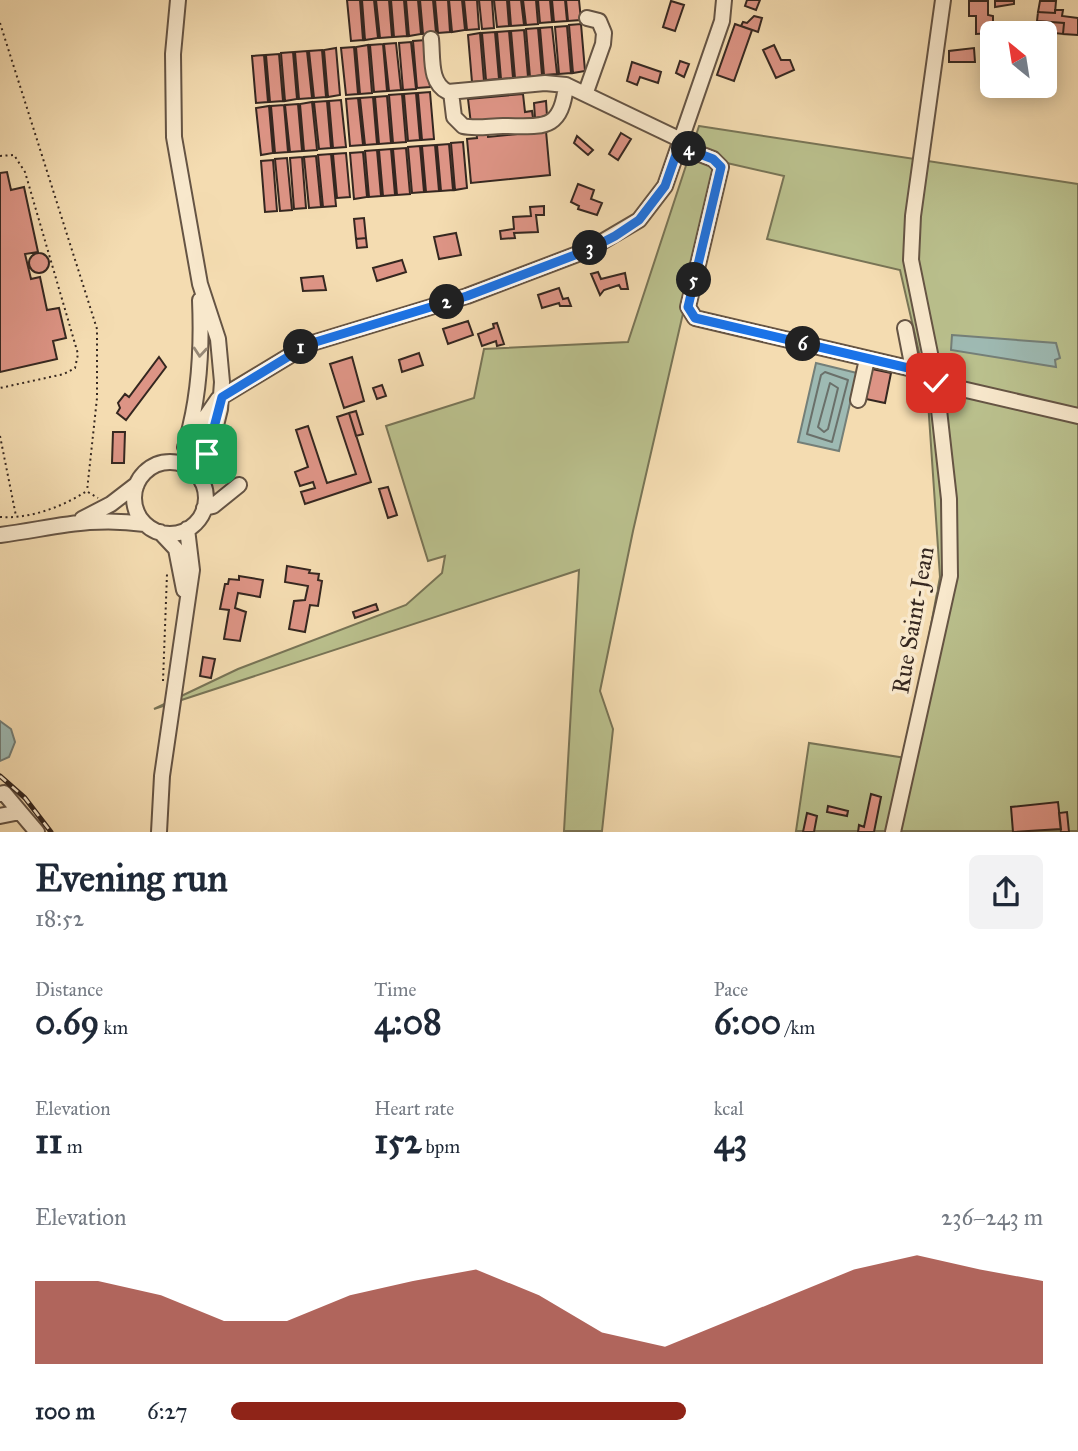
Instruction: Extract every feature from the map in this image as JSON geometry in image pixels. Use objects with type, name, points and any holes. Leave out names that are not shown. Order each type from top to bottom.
[{"type":"street","points":[[160,532],[178,533],[187,529],[195,524],[204,508],[202,482],[222,397],[218,339],[200,284],[174,137],[173,54],[178,0]]},
{"type":"street","points":[[77,521],[111,505],[137,484],[151,468],[172,462],[222,397],[309,344],[467,296],[588,250],[639,220],[665,186],[722,21],[724,0]]},
{"type":"street","name":"Rue Saint-Jean","points":[[893,831],[950,576],[949,499],[935,379],[911,260],[913,216],[943,0]]},
{"type":"street","points":[[586,92],[604,39],[599,21],[587,18]]},
{"type":"street","points":[[431,39],[436,84],[451,92],[545,83],[566,85],[586,92],[713,159],[721,167],[688,307],[690,313],[701,320],[913,369],[935,379],[1078,416]]},
{"type":"street","points":[[451,92],[454,117],[463,126],[534,126],[552,121],[561,112],[566,85]]},
{"type":"street","points":[[185,447],[197,391],[201,342],[200,284]]},
{"type":"street","points":[[905,328],[913,369]]},
{"type":"street","points":[[858,400],[867,359]]},
{"type":"street","points":[[172,462],[189,468],[202,482]]},
{"type":"street","points":[[137,484],[135,505],[145,524]]},
{"type":"street","points":[[204,508],[213,506],[239,485]]},
{"type":"street","points":[[3,534],[77,521],[116,520],[145,524],[160,532],[176,549],[185,606]]},
{"type":"street","points":[[159,831],[162,776],[192,570],[187,529]]},
{"type":"street","points":[[0,794],[4,793],[37,831]]},
{"type":"street","points":[[0,816],[20,812]]},
{"type":"path","points":[[0,23],[97,329],[97,398],[88,491]]},
{"type":"path","points":[[0,156],[14,155],[25,172],[78,354],[75,368],[64,374],[0,388]]},
{"type":"path","points":[[0,436],[16,517]]},
{"type":"path","points":[[0,517],[16,517],[50,509],[88,491],[108,499]]},
{"type":"path","points":[[163,687],[168,566]]},
{"type":"green space","points":[[699,126],[1078,184],[1078,831],[796,831],[809,743],[906,758],[940,577],[927,387],[900,270],[767,239],[784,176],[718,161],[633,531],[600,691],[613,729],[602,831],[564,831],[579,570],[154,709],[238,669],[406,605],[442,573],[445,556],[428,561],[386,426],[474,398],[484,349],[628,342]]},
{"type":"water","points":[[952,335],[1056,343],[1060,358],[1055,360],[1056,367],[951,350]]},
{"type":"water","points":[[816,363],[857,373],[839,451],[798,442]]},
{"type":"water","points":[[0,721],[11,729],[15,742],[9,757],[0,761]]},
{"type":"building","points":[[347,0],[360,0],[363,40],[351,41]]},
{"type":"building","points":[[362,0],[374,0],[378,38],[365,40]]},
{"type":"building","points":[[376,0],[389,0],[392,37],[380,38]]},
{"type":"building","points":[[391,0],[404,0],[407,36],[394,37]]},
{"type":"building","points":[[406,0],[418,0],[421,34],[409,36]]},
{"type":"building","points":[[420,0],[433,0],[436,33],[423,34]]},
{"type":"building","points":[[435,0],[448,0],[450,32],[438,33]]},
{"type":"building","points":[[449,0],[462,0],[465,30],[452,32]]},
{"type":"building","points":[[464,0],[477,0],[479,29],[467,30]]},
{"type":"building","points":[[479,0],[492,0],[494,28],[482,29]]},
{"type":"building","points":[[494,0],[507,0],[509,26],[497,27]]},
{"type":"building","points":[[509,0],[521,0],[524,25],[511,26]]},
{"type":"building","points":[[523,0],[536,0],[538,24],[526,25]]},
{"type":"building","points":[[538,0],[550,0],[552,22],[540,23]]},
{"type":"building","points":[[552,0],[565,0],[567,21],[554,22]]},
{"type":"building","points":[[566,0],[579,0],[581,20],[568,21]]},
{"type":"building","points":[[747,0],[760,0],[756,10],[745,6]]},
{"type":"building","points":[[671,1],[684,5],[675,31],[663,27]]},
{"type":"building","points":[[969,1],[988,1],[988,15],[993,16],[993,21],[980,21],[980,34],[976,34],[976,16],[969,16]]},
{"type":"building","points":[[995,1],[1014,1],[1014,4],[995,7]]},
{"type":"building","points":[[1040,1],[1056,1],[1055,13],[1038,12]]},
{"type":"building","points":[[1055,10],[1063,10],[1062,16],[1078,18],[1078,35],[1063,34],[1064,23],[1037,21],[1038,12],[1055,13]]},
{"type":"building","points":[[754,16],[762,18],[758,32],[741,26]]},
{"type":"building","points":[[1057,22],[1064,23],[1063,34],[1057,33]]},
{"type":"building","points":[[581,24],[585,71],[573,73],[569,25]]},
{"type":"building","points":[[735,24],[752,30],[734,81],[717,75]]},
{"type":"building","points":[[567,26],[571,73],[559,74],[555,27]]},
{"type":"building","points":[[552,27],[557,74],[544,75],[540,28]]},
{"type":"building","points":[[538,28],[542,75],[530,77],[526,29]]},
{"type":"building","points":[[524,30],[528,77],[515,78],[511,31]]},
{"type":"building","points":[[509,31],[513,78],[501,79],[497,32]]},
{"type":"building","points":[[495,32],[499,79],[486,80],[482,33]]},
{"type":"building","points":[[480,33],[484,81],[472,82],[468,35]]},
{"type":"building","points":[[426,40],[430,87],[417,88],[413,41]]},
{"type":"building","points":[[411,42],[416,89],[403,90],[399,43]]},
{"type":"building","points":[[396,43],[401,90],[389,91],[384,44]]},
{"type":"building","points":[[383,44],[387,91],[374,92],[370,45]]},
{"type":"building","points":[[368,45],[372,93],[360,94],[356,47]]},
{"type":"building","points":[[774,45],[781,60],[790,60],[794,70],[776,78],[763,50]]},
{"type":"building","points":[[354,47],[358,94],[346,95],[341,48]]},
{"type":"building","points":[[336,48],[340,95],[328,97],[324,50]]},
{"type":"building","points":[[974,48],[975,62],[949,62],[949,51]]},
{"type":"building","points":[[322,50],[326,97],[314,98],[309,51]]},
{"type":"building","points":[[307,51],[312,98],[299,99],[295,52]]},
{"type":"building","points":[[293,52],[297,99],[285,101],[281,53]]},
{"type":"building","points":[[279,54],[283,101],[270,102],[266,55]]},
{"type":"building","points":[[264,55],[268,102],[256,103],[252,56]]},
{"type":"building","points":[[680,61],[689,64],[684,77],[676,73]]},
{"type":"building","points":[[632,62],[661,72],[658,83],[640,77],[637,85],[627,81]]},
{"type":"building","points":[[430,92],[434,139],[422,140],[418,93]]},
{"type":"building","points":[[416,93],[420,140],[408,141],[404,94]]},
{"type":"building","points":[[402,94],[406,142],[393,143],[389,95]]},
{"type":"building","points":[[523,94],[525,112],[532,111],[533,118],[471,124],[468,99]]},
{"type":"building","points":[[387,96],[391,143],[379,144],[375,97]]},
{"type":"building","points":[[373,97],[377,144],[365,145],[360,98]]},
{"type":"building","points":[[358,98],[363,145],[350,146],[346,99]]},
{"type":"building","points":[[341,100],[346,147],[333,148],[329,101]]},
{"type":"building","points":[[327,101],[331,148],[319,149],[314,102]]},
{"type":"building","points":[[546,101],[547,116],[535,118],[534,103]]},
{"type":"building","points":[[312,102],[317,150],[304,151],[300,104]]},
{"type":"building","points":[[298,104],[302,151],[290,152],[285,105]]},
{"type":"building","points":[[284,105],[288,152],[275,153],[271,106]]},
{"type":"building","points":[[269,106],[273,153],[261,155],[256,108]]},
{"type":"building","points":[[487,128],[488,137],[546,131],[550,175],[471,183],[467,139],[477,138],[476,129]]},
{"type":"building","points":[[621,133],[631,139],[618,160],[609,154]]},
{"type":"building","points":[[577,136],[593,150],[588,155],[574,143]]},
{"type":"building","points":[[463,142],[467,188],[455,190],[451,143]]},
{"type":"building","points":[[449,144],[453,190],[441,191],[437,145]]},
{"type":"building","points":[[435,145],[439,191],[426,192],[422,146]]},
{"type":"building","points":[[420,146],[424,192],[412,193],[408,147]]},
{"type":"building","points":[[406,148],[410,194],[397,195],[393,149]]},
{"type":"building","points":[[391,149],[395,195],[383,196],[379,150]]},
{"type":"building","points":[[377,150],[381,196],[369,197],[365,151]]},
{"type":"building","points":[[363,152],[367,197],[354,199],[350,153]]},
{"type":"building","points":[[346,153],[350,197],[337,198],[333,154]]},
{"type":"building","points":[[331,154],[336,206],[323,207],[318,155]]},
{"type":"building","points":[[316,156],[321,207],[309,208],[304,157]]},
{"type":"building","points":[[302,157],[306,208],[294,209],[290,158]]},
{"type":"building","points":[[287,158],[292,210],[280,211],[275,159]]},
{"type":"building","points":[[273,160],[277,211],[265,212],[261,161]]},
{"type":"building","points":[[7,172],[11,190],[24,187],[38,252],[25,254],[31,279],[40,277],[47,310],[59,308],[66,338],[53,341],[57,359],[0,372],[0,173]]},
{"type":"building","points":[[578,184],[594,190],[591,199],[602,203],[597,215],[578,209],[579,206],[571,202]]},
{"type":"building","points":[[544,206],[544,215],[536,215],[538,232],[514,233],[515,238],[501,239],[500,231],[514,229],[513,217],[531,216],[530,207]]},
{"type":"building","points":[[364,218],[366,238],[356,239],[354,219]]},
{"type":"building","points":[[456,233],[461,255],[439,259],[434,237]]},
{"type":"building","points":[[366,238],[367,247],[357,248],[356,239]]},
{"type":"building","points":[[39,253],[46,256],[49,263],[46,270],[39,273],[32,270],[29,263],[32,256]]},
{"type":"building","points":[[402,260],[406,272],[377,281],[373,268]]},
{"type":"building","points":[[598,272],[601,279],[625,273],[628,289],[621,289],[619,285],[604,290],[600,295],[591,274]]},
{"type":"building","points":[[323,276],[326,290],[303,291],[301,278]]},
{"type":"building","points":[[559,288],[563,299],[568,298],[571,306],[560,306],[559,303],[542,308],[538,295]]},
{"type":"building","points":[[468,321],[473,335],[448,344],[443,329]]},
{"type":"building","points":[[497,323],[504,344],[497,346],[496,341],[482,346],[478,334],[494,328],[493,324]]},
{"type":"building","points":[[419,353],[423,365],[402,372],[399,360]]},
{"type":"building","points":[[159,357],[166,367],[126,420],[117,413],[120,408],[118,403],[125,394],[129,397]]},
{"type":"building","points":[[352,357],[364,401],[344,408],[330,364]]},
{"type":"building","points":[[872,369],[891,373],[885,403],[866,399]]},
{"type":"building","points":[[382,385],[386,396],[377,399],[373,388]]},
{"type":"building","points":[[356,411],[363,434],[356,436],[349,413]]},
{"type":"building","points":[[349,413],[371,482],[305,504],[301,492],[315,488],[313,482],[300,486],[295,472],[308,467],[296,430],[308,426],[327,483],[356,474],[337,417]]},
{"type":"building","points":[[113,432],[125,432],[124,463],[112,463]]},
{"type":"building","points":[[388,487],[397,515],[388,518],[379,489]]},
{"type":"building","points":[[287,566],[310,570],[309,573],[319,574],[318,580],[322,581],[318,606],[310,605],[305,632],[289,629],[294,601],[305,600],[308,586],[285,582]]},
{"type":"building","points":[[239,576],[263,580],[260,597],[238,593],[235,608],[246,612],[240,641],[224,639],[229,610],[220,609],[225,584],[228,584],[229,579],[239,580]]},
{"type":"building","points":[[376,604],[378,610],[355,618],[353,612]]},
{"type":"building","points":[[203,657],[215,659],[211,678],[200,676]]},
{"type":"building","points":[[871,794],[881,797],[874,832],[858,832],[859,825],[864,827]]},
{"type":"building","points":[[1058,802],[1061,829],[1013,832],[1011,807]]},
{"type":"building","points":[[828,806],[848,811],[847,816],[827,812]]},
{"type":"building","points":[[1067,812],[1069,832],[1061,832],[1059,813]]},
{"type":"building","points":[[807,813],[817,816],[814,832],[803,832]]},
{"type":"railway","points":[[0,776],[25,798],[51,832]]},
{"type":"route","points":[[207,454],[218,422],[222,397],[286,355],[309,344],[467,296],[588,250],[615,236],[639,220],[665,186],[679,146],[713,159],[721,167],[688,307],[695,318],[934,374],[936,383]]}]
